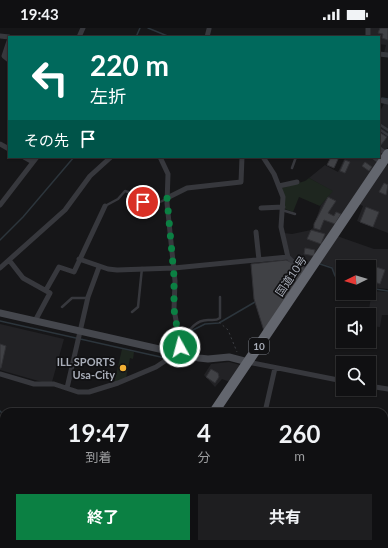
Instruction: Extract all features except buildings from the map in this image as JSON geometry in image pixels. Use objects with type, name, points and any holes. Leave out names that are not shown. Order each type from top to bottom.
[{"type":"highway","name":"国道10号","points":[[217,408],[312,268],[384,158]]},
{"type":"street","points":[[207,36],[209,29]]},
{"type":"street","points":[[8,44],[4,56],[8,59]]},
{"type":"street","points":[[26,158],[33,162]]},
{"type":"street","points":[[0,205],[36,158]]},
{"type":"street","points":[[0,268],[65,210],[92,173],[111,158]]},
{"type":"street","points":[[161,158],[168,172],[167,198],[174,268],[174,309],[179,350]]},
{"type":"street","points":[[167,198],[187,188],[241,182],[242,158]]},
{"type":"street","points":[[264,158],[279,186],[284,199],[281,227],[288,257],[292,261],[312,268]]},
{"type":"street","points":[[279,186],[297,182]]},
{"type":"street","points":[[46,290],[58,268],[73,273],[105,206]]},
{"type":"street","points":[[261,208],[282,209]]},
{"type":"street","points":[[256,232],[260,260]]},
{"type":"street","points":[[80,259],[99,267],[115,270],[174,268],[288,257]]},
{"type":"street","points":[[9,260],[23,278],[50,292],[35,321]]},
{"type":"street","points":[[67,388],[88,298],[99,267]]},
{"type":"street","points":[[0,313],[170,351],[179,350],[208,359],[233,357],[274,368],[336,380]]},
{"type":"street","points":[[0,374],[34,384],[54,384],[83,393],[108,387],[156,367],[168,359],[170,351]]},
{"type":"street","points":[[266,408],[274,368]]},
{"type":"street","points":[[376,387],[388,390]]},
{"type":"lane","points":[[292,168],[296,158]]},
{"type":"lane","points":[[105,206],[118,198],[125,191],[145,203],[162,201],[167,198]]},
{"type":"lane","points":[[282,209],[295,214]]},
{"type":"lane","points":[[132,312],[138,307],[142,268]]},
{"type":"lane","points":[[179,350],[189,329],[204,320],[216,320],[221,316],[220,297]]},
{"type":"lane","points":[[62,307],[72,298],[88,298]]},
{"type":"path","points":[[216,320],[228,330],[236,352]]},
{"type":"shaded area","points":[[370,28],[388,28],[388,54],[384,53],[386,45],[380,44],[380,36],[370,36]]},
{"type":"shaded area","points":[[385,102],[388,103],[388,147],[380,157],[380,111]]},
{"type":"shaded area","points":[[345,158],[372,158],[376,161],[376,164],[309,263],[303,263],[291,258],[284,233],[292,234],[311,230],[321,205],[332,191],[309,178],[325,165],[338,172]]},
{"type":"shaded area","points":[[386,164],[388,166],[388,233],[357,221],[363,206],[359,204]]},
{"type":"shaded area","points":[[309,178],[333,191],[320,206],[299,197],[293,212],[285,209],[282,188],[305,181]]},
{"type":"shaded area","points":[[337,236],[374,249],[388,249],[388,289],[376,288],[376,260],[336,260],[336,277],[332,267],[320,263]]},
{"type":"shaded area","points":[[376,291],[388,292],[388,315],[382,315],[380,327],[376,327],[376,308],[369,308],[370,300],[376,300]]},
{"type":"shaded area","points":[[0,324],[64,339],[52,382],[42,382],[0,370]]},
{"type":"shaded area","name":"ILL SPORTS Usa-City","points":[[122,349],[134,352],[133,359],[130,358],[126,378],[114,384]]},
{"type":"shaded area","points":[[229,362],[240,365],[230,382],[222,379],[215,387],[204,375],[211,364]]},
{"type":"waterway","points":[[136,36],[140,28]]},
{"type":"waterway","points":[[148,28],[168,36]]},
{"type":"waterway","points":[[382,98],[388,99]]},
{"type":"waterway","points":[[0,240],[23,217],[73,158]]},
{"type":"waterway","points":[[320,264],[332,268],[336,277]]},
{"type":"waterway","points":[[376,289],[388,291]]},
{"type":"waterway","points":[[183,350],[191,331],[205,324],[219,323],[255,302]]},
{"type":"waterway","points":[[0,321],[165,358]]},
{"type":"waterway","points":[[169,359],[179,360],[180,358]]},
{"type":"place","name":"ILL SPORTS Usa-City","points":[[123,368]]},
{"type":"route","points":[[143,202],[152,203],[162,201],[167,198],[175,285],[174,309],[180,347]]}]
